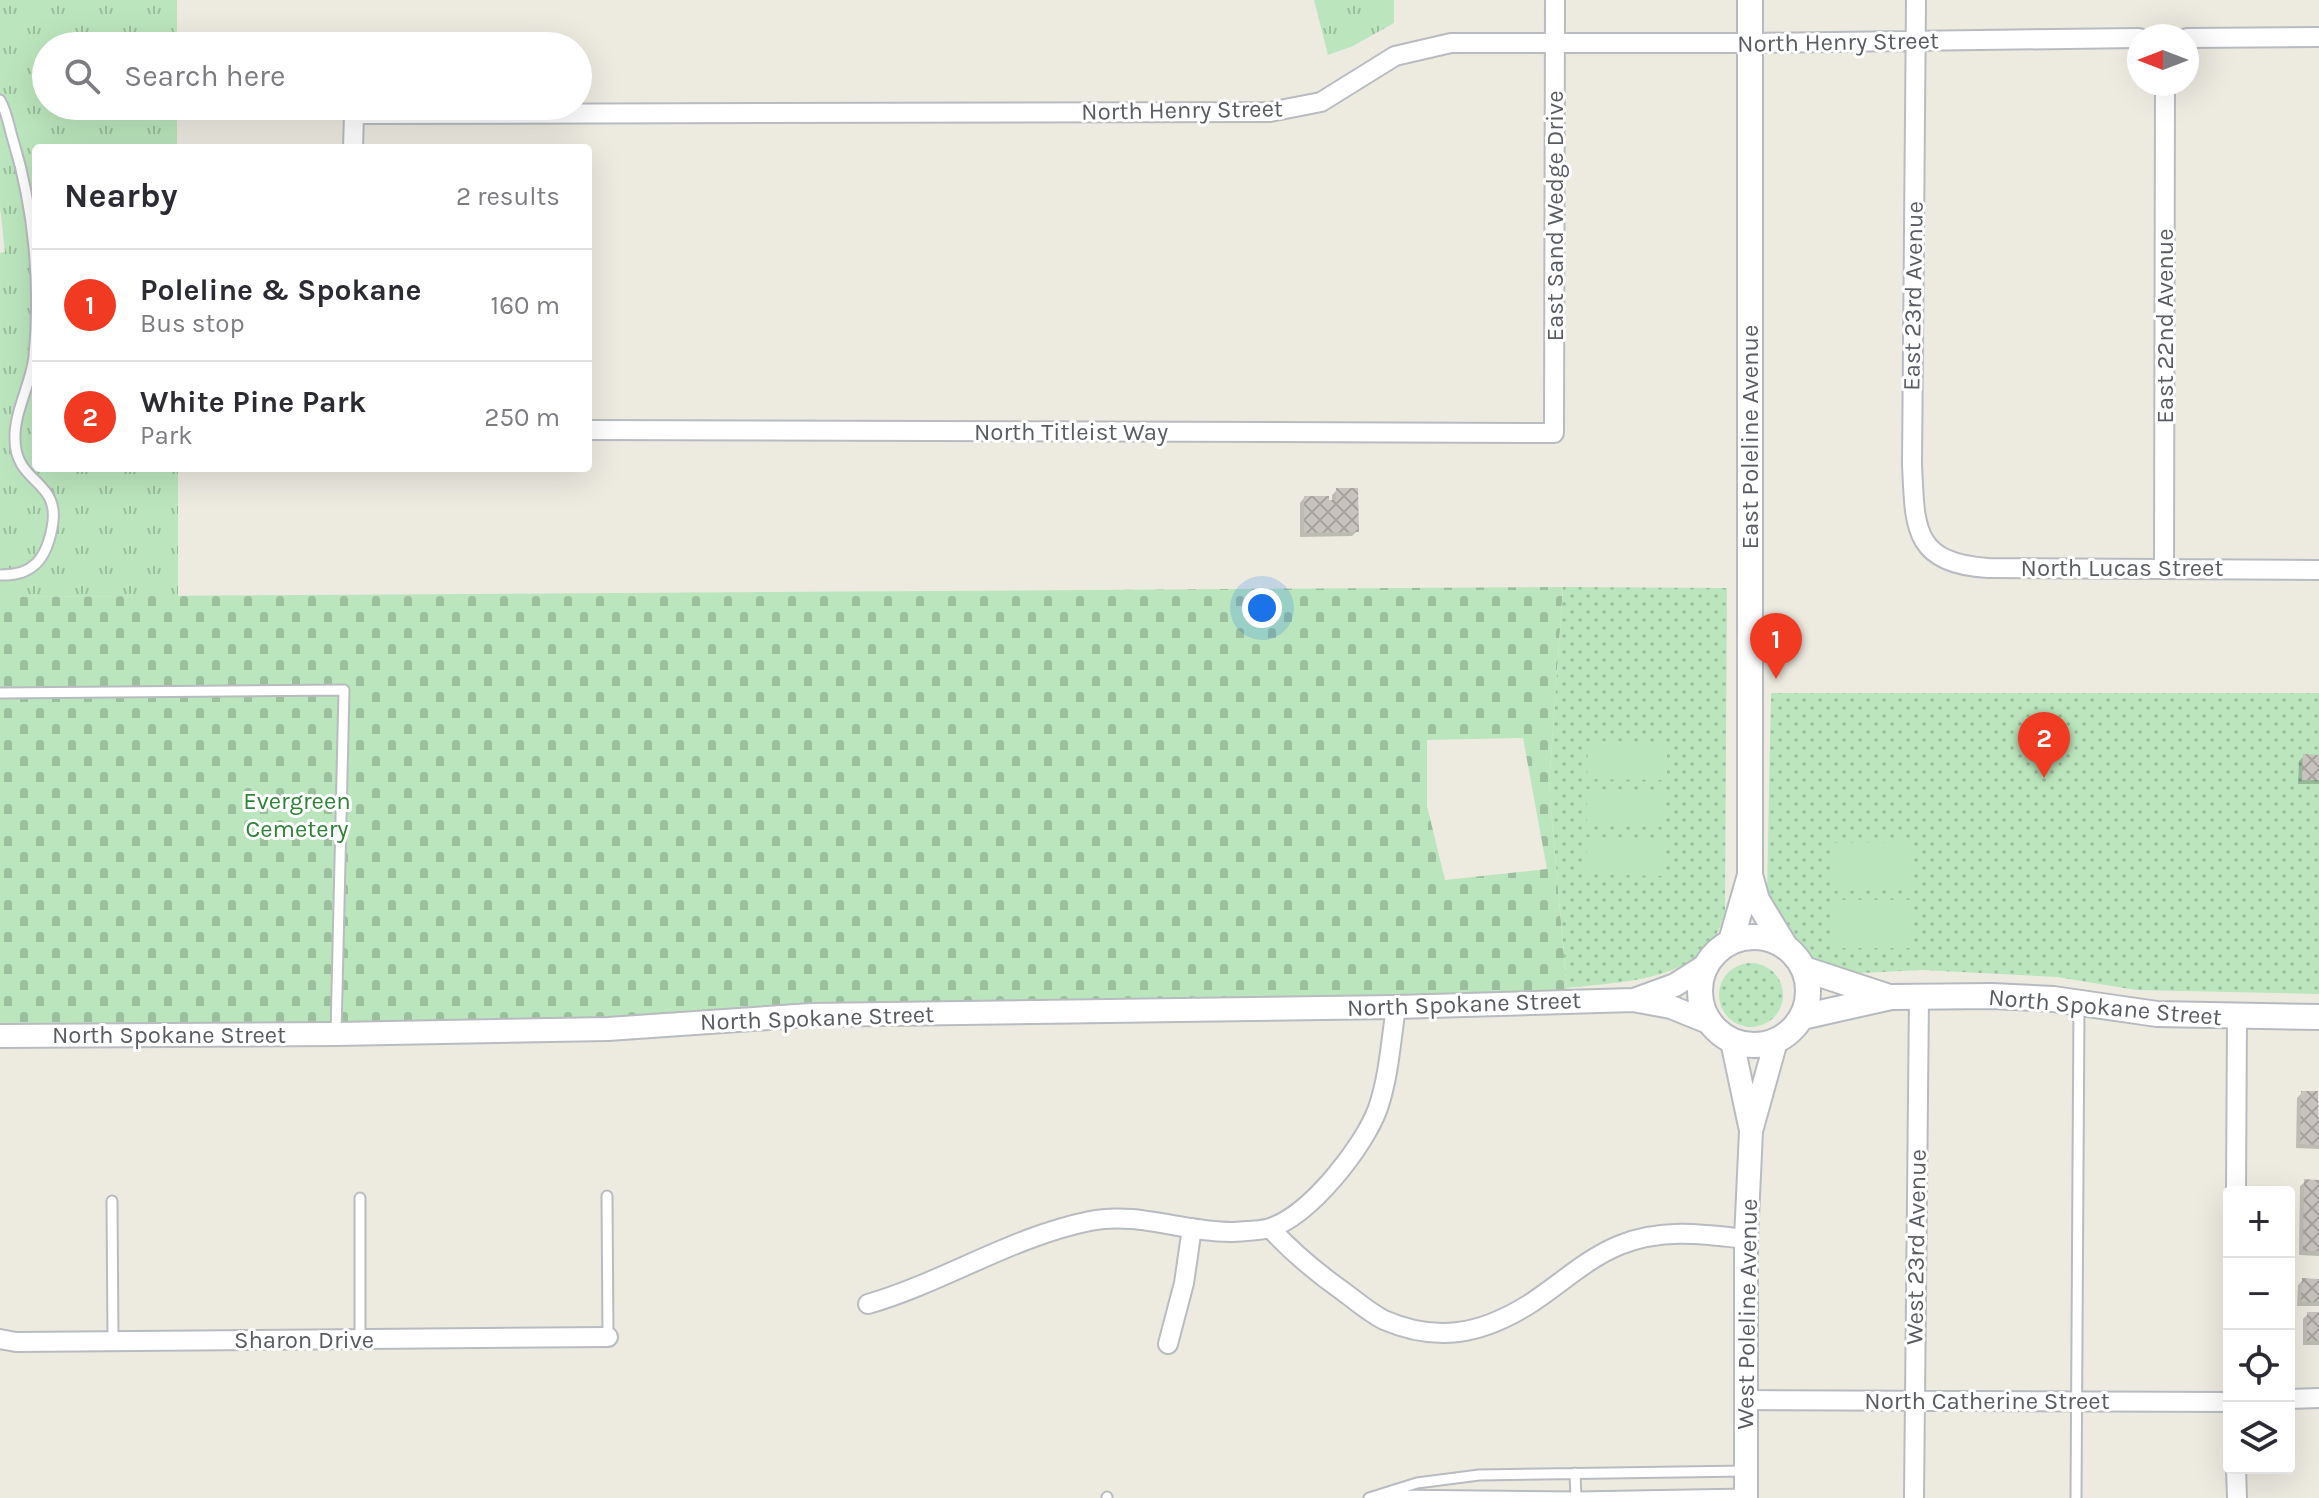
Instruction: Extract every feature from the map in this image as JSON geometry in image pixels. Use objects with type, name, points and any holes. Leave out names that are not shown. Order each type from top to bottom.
[{"type":"main road","name":"East Poleline Avenue","points":[[1750,0],[1750,875],[1757,900],[1785,946]]},
{"type":"main road","name":"East Poleline Avenue","points":[[1731,941],[1750,875]]},
{"type":"main road","points":[[1749,936],[1768,938],[1785,946],[1804,969],[1808,993],[1802,1017],[1791,1031],[1761,1046],[1746,1046],[1719,1033],[1708,1022],[1699,994],[1705,966],[1716,952],[1731,941],[1749,936]]},
{"type":"main road","name":"North Spokane Street","points":[[1804,969],[1891,997]]},
{"type":"main road","name":"North Spokane Street","points":[[1802,1017],[1891,997],[1919,996],[1992,996],[2079,1002],[2157,1014],[2319,1017]]},
{"type":"street","name":"East Sand Wedge Drive","points":[[1554,433],[1555,0]]},
{"type":"street","name":"East 23rd Avenue","points":[[1916,0],[1912,464],[1914,511],[1919,532],[1929,548]]},
{"type":"street","points":[[2199,38],[2319,37]]},
{"type":"street","name":"North Henry Street","points":[[592,113],[1270,112],[1321,102],[1395,56],[1451,43],[2127,38]]},
{"type":"street","name":"East 22nd Avenue","points":[[2164,568],[2165,96]]},
{"type":"street","name":"North Henry Street","points":[[353,144],[354,120]]},
{"type":"street","name":"North Titleist Way","points":[[592,430],[1554,433]]},
{"type":"street","name":"North Lucas Street","points":[[1929,548],[1958,564],[1978,568],[2319,570]]},
{"type":"street","name":"North Spokane Street","points":[[1633,1000],[1675,985],[1705,966]]},
{"type":"street","name":"West 23rd Avenue","points":[[1914,1498],[1919,996]]},
{"type":"street","name":"North Spokane Street","points":[[0,1036],[608,1029],[811,1015],[1396,1007],[1633,1000],[1671,1007],[1708,1022]]},
{"type":"street","points":[[868,1304],[927,1283],[1021,1240],[1090,1221],[1128,1218],[1233,1232],[1270,1228],[1297,1212],[1329,1183],[1365,1135],[1378,1106],[1396,1007]]},
{"type":"street","points":[[2236,1186],[2237,1017]]},
{"type":"street","name":"West Poleline Avenue","points":[[1732,1041],[1751,1131]]},
{"type":"street","name":"West Poleline Avenue","points":[[1746,1488],[1746,1239],[1751,1131],[1776,1041]]},
{"type":"street","points":[[1168,1344],[1184,1283],[1192,1228]]},
{"type":"street","points":[[1270,1228],[1291,1250],[1382,1319],[1439,1334],[1454,1334],[1494,1324],[1606,1252],[1647,1237],[1683,1232],[1746,1239]]},
{"type":"street","name":"Sharon Drive","points":[[0,1339],[16,1342],[608,1337]]},
{"type":"street","points":[[2295,1399],[2319,1398]]},
{"type":"street","name":"North Catherine Street","points":[[1746,1400],[2223,1402]]},
{"type":"street","points":[[2236,1474],[2237,1498]]},
{"type":"lane","points":[[0,100],[22,170],[32,246]]},
{"type":"lane","points":[[0,575],[17,575],[37,563],[47,548],[54,513],[50,495],[24,469],[15,451],[15,433],[32,369]]},
{"type":"lane","points":[[0,693],[344,690],[336,1034]]},
{"type":"lane","points":[[2076,1498],[2079,1002]]},
{"type":"lane","points":[[607,1196],[608,1337]]},
{"type":"lane","points":[[360,1198],[360,1339]]},
{"type":"lane","points":[[112,1201],[113,1341]]},
{"type":"lane","points":[[1369,1498],[1417,1483],[1450,1478],[1575,1473],[1746,1488]]},
{"type":"lane","points":[[1575,1473],[1576,1497]]},
{"type":"lane","points":[[1381,1495],[1576,1497],[1746,1488]]},
{"type":"green space","points":[[0,0],[177,0],[177,32],[32,32],[32,120],[177,120],[177,144],[32,144],[32,472],[178,472],[178,596],[0,597],[0,253],[5,252],[0,207]]},
{"type":"green space","points":[[1314,0],[1394,0],[1394,23],[1353,46],[1328,55]]},
{"type":"green space","name":"Evergreen Cemetery","points":[[1563,587],[1549,787],[1568,1001],[0,1036],[0,597]],"holes":[[[1523,738],[1547,869],[1445,880],[1427,806],[1427,740]]]},
{"type":"green space","points":[[1563,587],[1727,588],[1725,912],[1716,935],[1701,952],[1683,965],[1662,974],[1567,988],[1549,787]]},
{"type":"green space","points":[[1771,693],[2319,693],[2319,994],[2136,990],[2057,977],[1922,970],[1862,973],[1831,970],[1806,957],[1795,947],[1771,910],[1767,891]]},
{"type":"green space","points":[[1588,741],[1667,742],[1667,780],[1587,779]]},
{"type":"green space","points":[[1587,789],[1666,790],[1666,827],[1587,826]]},
{"type":"green space","points":[[1587,837],[1666,838],[1665,876],[1586,874]]},
{"type":"green space","points":[[1910,842],[1911,890],[1832,891],[1832,843]]},
{"type":"green space","points":[[1832,900],[1910,900],[1910,948],[1832,948]]},
{"type":"green space","points":[[1751,963],[1769,969],[1777,977],[1783,995],[1777,1013],[1769,1021],[1751,1027],[1733,1021],[1725,1013],[1719,995],[1725,977],[1733,969]]},
{"type":"building","points":[[1336,488],[1358,488],[1359,532],[1304,533],[1304,496],[1329,496],[1329,500],[1336,500]]},
{"type":"building","points":[[2303,754],[2319,755],[2319,780],[2302,780]]},
{"type":"building","points":[[2301,1091],[2318,1091],[2319,1145],[2300,1144]]},
{"type":"building","points":[[2304,1179],[2319,1180],[2319,1251],[2303,1251]]},
{"type":"building","points":[[2302,1278],[2319,1279],[2319,1302],[2301,1302]]},
{"type":"building","points":[[2307,1312],[2319,1312],[2319,1341],[2307,1341]]},
{"type":"place","name":"Poleline & Spokane","points":[[1776,679]]},
{"type":"place","name":"White Pine Park","points":[[2044,778]]}]
